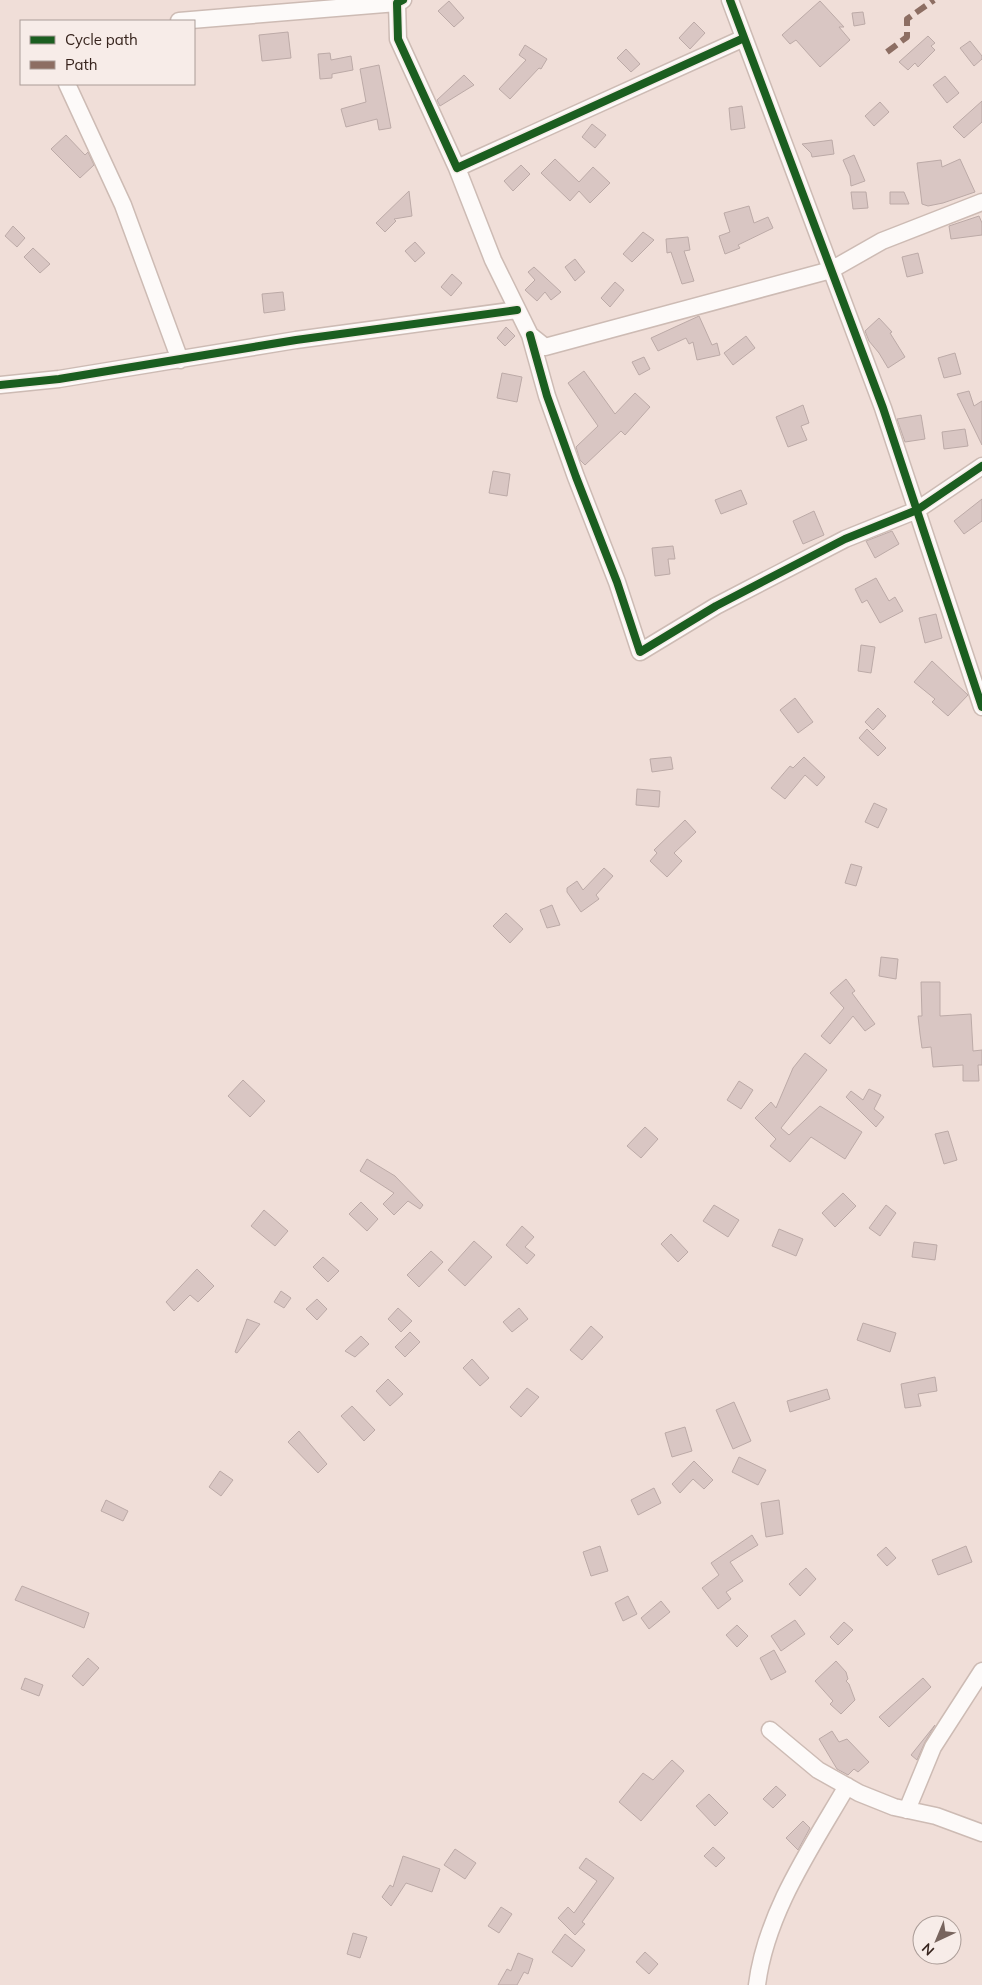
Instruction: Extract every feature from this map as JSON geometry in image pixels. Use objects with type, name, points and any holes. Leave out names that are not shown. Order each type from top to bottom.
[{"type":"street","points":[[730,0],[883,408],[982,707]]},
{"type":"street","points":[[190,20],[398,1],[398,39],[457,168],[493,260],[530,335],[550,405],[617,582],[640,652],[716,606],[845,539],[917,510],[982,466]]},
{"type":"street","points":[[457,168],[744,38]]},
{"type":"street","points":[[67,85],[122,205],[180,360]]},
{"type":"street","points":[[530,335],[545,347],[831,270],[882,242],[982,202]]},
{"type":"street","points":[[0,385],[59,380],[296,340],[517,310]]},
{"type":"street","points":[[907,1810],[933,1747],[982,1672]]},
{"type":"street","points":[[770,1730],[818,1770],[859,1793],[907,1810],[936,1816],[982,1833]]},
{"type":"street","points":[[756,1985],[760,1963],[778,1912],[814,1843],[847,1786]]},
{"type":"building","points":[[449,1],[464,18],[454,27],[438,11]]},
{"type":"building","points":[[820,1],[844,27],[839,27],[850,40],[820,67],[796,40],[790,44],[782,35]]},
{"type":"building","points":[[863,12],[865,24],[854,26],[852,13]]},
{"type":"building","points":[[694,22],[705,33],[690,49],[679,38]]},
{"type":"building","points":[[288,32],[291,58],[262,61],[259,35]]},
{"type":"building","points":[[928,36],[935,43],[931,46],[935,50],[918,67],[915,63],[908,70],[899,62]]},
{"type":"building","points":[[970,41],[982,56],[982,59],[974,66],[960,48]]},
{"type":"building","points":[[525,45],[547,59],[541,69],[539,68],[510,99],[499,89],[526,60],[519,55]]},
{"type":"building","points":[[626,49],[640,64],[631,72],[617,58]]},
{"type":"building","points":[[330,53],[331,60],[351,56],[353,70],[332,74],[332,78],[320,79],[318,54]]},
{"type":"building","points":[[379,65],[391,128],[379,130],[377,119],[346,127],[341,109],[366,102],[360,69]]},
{"type":"building","points":[[464,75],[474,85],[440,106],[437,100]]},
{"type":"building","points":[[945,76],[959,93],[947,103],[933,85]]},
{"type":"building","points":[[982,101],[982,122],[964,138],[953,127]]},
{"type":"building","points":[[880,102],[889,112],[874,126],[865,116]]},
{"type":"building","points":[[742,106],[745,128],[731,130],[729,108]]},
{"type":"building","points":[[592,124],[606,135],[595,148],[582,137]]},
{"type":"building","points":[[66,135],[85,155],[88,152],[94,165],[80,178],[51,149]]},
{"type":"building","points":[[832,140],[834,154],[812,157],[811,153],[802,144]]},
{"type":"building","points":[[854,155],[865,181],[851,186],[850,176],[843,160]]},
{"type":"building","points":[[555,159],[579,182],[593,167],[610,183],[590,203],[579,191],[570,201],[541,173]]},
{"type":"building","points":[[960,159],[975,192],[943,203],[928,206],[922,204],[917,163],[941,160],[942,167]]},
{"type":"building","points":[[521,165],[530,174],[513,191],[504,181]]},
{"type":"building","points":[[409,191],[412,216],[394,219],[396,221],[385,232],[376,223]]},
{"type":"building","points":[[851,192],[866,192],[868,208],[853,209]]},
{"type":"building","points":[[890,192],[904,192],[909,204],[890,204]]},
{"type":"building","points":[[749,206],[754,223],[768,217],[773,228],[738,245],[740,248],[725,254],[719,236],[730,232],[724,213]]},
{"type":"building","points":[[979,216],[982,223],[982,235],[951,239],[949,226]]},
{"type":"building","points":[[13,226],[25,238],[17,247],[5,236]]},
{"type":"building","points":[[643,232],[654,240],[632,262],[623,254]]},
{"type":"building","points":[[688,237],[690,250],[684,251],[694,281],[682,284],[671,252],[667,253],[666,239]]},
{"type":"building","points":[[415,242],[425,253],[415,262],[405,251]]},
{"type":"building","points":[[33,248],[50,264],[40,273],[24,257]]},
{"type":"building","points":[[918,253],[923,273],[907,277],[902,257]]},
{"type":"building","points":[[575,259],[585,272],[575,281],[565,267]]},
{"type":"building","points":[[534,267],[561,292],[551,300],[545,292],[537,301],[525,290],[535,280],[528,272]]},
{"type":"building","points":[[452,274],[462,283],[451,296],[441,287]]},
{"type":"building","points":[[615,282],[624,290],[610,307],[601,298]]},
{"type":"building","points":[[283,292],[285,310],[264,313],[262,294]]},
{"type":"building","points":[[699,316],[712,345],[717,343],[720,355],[697,360],[693,342],[689,344],[686,338],[658,351],[651,338]]},
{"type":"building","points":[[879,318],[892,332],[890,333],[905,357],[888,368],[869,341],[865,331]]},
{"type":"building","points":[[506,327],[515,336],[505,346],[497,338]]},
{"type":"building","points":[[746,336],[755,348],[733,365],[724,353]]},
{"type":"building","points":[[955,353],[961,374],[944,378],[938,358]]},
{"type":"building","points":[[644,357],[650,369],[639,375],[632,362]]},
{"type":"building","points":[[584,371],[615,414],[635,393],[650,407],[625,435],[621,431],[585,465],[580,460],[576,447],[598,426],[568,383]]},
{"type":"building","points":[[502,373],[522,377],[517,402],[497,398]]},
{"type":"building","points":[[969,391],[974,406],[982,401],[982,445],[957,394]]},
{"type":"building","points":[[803,405],[809,423],[801,426],[807,440],[788,447],[776,417]]},
{"type":"building","points":[[921,415],[925,439],[905,442],[897,419]]},
{"type":"building","points":[[965,429],[968,446],[944,449],[942,432]]},
{"type":"building","points":[[493,471],[510,474],[507,496],[489,493]]},
{"type":"building","points":[[741,490],[747,504],[721,514],[715,500]]},
{"type":"building","points":[[982,499],[982,521],[964,534],[954,521]]},
{"type":"building","points":[[814,511],[824,535],[803,544],[793,521]]},
{"type":"building","points":[[892,531],[899,544],[875,558],[866,541]]},
{"type":"building","points":[[673,546],[675,559],[668,559],[670,574],[655,576],[652,548]]},
{"type":"building","points":[[876,578],[889,601],[895,597],[903,611],[880,623],[867,600],[862,603],[855,589]]},
{"type":"building","points":[[936,614],[942,638],[925,643],[919,618]]},
{"type":"building","points":[[861,645],[875,647],[871,673],[858,671]]},
{"type":"building","points":[[932,661],[968,695],[948,716],[932,702],[935,699],[914,682]]},
{"type":"building","points":[[795,698],[813,722],[798,733],[780,710]]},
{"type":"building","points":[[878,708],[886,716],[873,730],[865,722]]},
{"type":"building","points":[[867,729],[886,748],[878,756],[859,738]]},
{"type":"building","points":[[671,757],[673,769],[652,772],[650,759]]},
{"type":"building","points":[[804,757],[825,777],[817,786],[805,775],[785,799],[771,788],[790,766],[793,768]]},
{"type":"building","points":[[637,789],[660,791],[659,807],[636,805]]},
{"type":"building","points":[[874,803],[887,809],[878,828],[865,822]]},
{"type":"building","points":[[685,820],[696,832],[674,853],[682,861],[667,877],[650,861],[657,853],[654,850]]},
{"type":"building","points":[[851,864],[862,867],[856,886],[845,883]]},
{"type":"building","points":[[604,868],[613,876],[596,895],[599,899],[581,912],[567,892],[567,888],[577,881],[583,890]]},
{"type":"building","points":[[552,905],[560,925],[547,928],[540,910]]},
{"type":"building","points":[[506,913],[523,929],[510,943],[493,926]]},
{"type":"building","points":[[881,957],[898,959],[896,979],[879,976]]},
{"type":"building","points":[[846,979],[855,991],[852,993],[875,1024],[865,1031],[853,1016],[830,1044],[821,1036],[844,1008],[830,993]]},
{"type":"building","points":[[921,982],[940,982],[940,1016],[971,1014],[973,1051],[982,1050],[982,1065],[978,1065],[979,1081],[963,1081],[963,1065],[933,1067],[931,1047],[922,1048],[920,1034],[918,1016],[922,1016]]},
{"type":"building","points":[[805,1053],[827,1070],[781,1128],[789,1135],[820,1106],[862,1132],[845,1159],[811,1137],[790,1162],[770,1146],[776,1139],[755,1118],[771,1102],[776,1108],[793,1068]]},
{"type":"building","points":[[243,1080],[265,1101],[250,1117],[228,1096]]},
{"type":"building","points":[[739,1081],[753,1090],[741,1109],[727,1100]]},
{"type":"building","points":[[869,1089],[881,1095],[874,1109],[884,1117],[876,1127],[846,1097],[851,1091],[863,1100]]},
{"type":"building","points":[[645,1127],[658,1139],[641,1158],[627,1146]]},
{"type":"building","points":[[948,1131],[957,1160],[944,1164],[935,1134]]},
{"type":"building","points":[[367,1159],[395,1176],[423,1205],[420,1209],[408,1201],[394,1215],[383,1204],[394,1193],[360,1171]]},
{"type":"building","points":[[843,1193],[856,1206],[835,1227],[822,1213]]},
{"type":"building","points":[[361,1202],[378,1219],[367,1231],[349,1214]]},
{"type":"building","points":[[714,1205],[739,1220],[728,1237],[703,1221]]},
{"type":"building","points":[[886,1205],[896,1213],[880,1236],[869,1228]]},
{"type":"building","points":[[264,1210],[288,1231],[275,1246],[251,1226]]},
{"type":"building","points":[[522,1226],[534,1237],[525,1247],[535,1255],[527,1264],[506,1245]]},
{"type":"building","points":[[779,1229],[803,1239],[796,1256],[772,1246]]},
{"type":"building","points":[[671,1234],[688,1252],[678,1262],[661,1244]]},
{"type":"building","points":[[474,1241],[492,1257],[465,1286],[448,1270]]},
{"type":"building","points":[[914,1242],[937,1245],[935,1260],[912,1257]]},
{"type":"building","points":[[431,1251],[443,1262],[419,1287],[407,1275]]},
{"type":"building","points":[[323,1257],[339,1271],[328,1282],[313,1267]]},
{"type":"building","points":[[197,1269],[214,1286],[198,1302],[190,1295],[174,1311],[166,1302]]},
{"type":"building","points":[[281,1291],[291,1298],[284,1308],[274,1302]]},
{"type":"building","points":[[317,1299],[327,1309],[317,1320],[306,1309]]},
{"type":"building","points":[[398,1308],[412,1321],[401,1332],[388,1319]]},
{"type":"building","points":[[519,1308],[528,1319],[512,1332],[503,1322]]},
{"type":"building","points":[[247,1319],[260,1324],[237,1353],[235,1352]]},
{"type":"building","points":[[863,1323],[896,1333],[890,1352],[857,1340]]},
{"type":"building","points":[[591,1326],[603,1337],[582,1360],[570,1350]]},
{"type":"building","points":[[410,1332],[420,1342],[405,1357],[395,1347]]},
{"type":"building","points":[[361,1336],[369,1344],[355,1357],[345,1351]]},
{"type":"building","points":[[472,1359],[489,1378],[480,1386],[463,1368]]},
{"type":"building","points":[[935,1377],[937,1391],[918,1394],[921,1406],[905,1408],[901,1384]]},
{"type":"building","points":[[388,1379],[403,1394],[390,1406],[376,1391]]},
{"type":"building","points":[[527,1388],[539,1397],[521,1417],[510,1407]]},
{"type":"building","points":[[827,1389],[830,1399],[790,1412],[787,1401]]},
{"type":"building","points":[[734,1402],[751,1441],[733,1449],[716,1410]]},
{"type":"building","points":[[352,1406],[375,1430],[364,1441],[341,1416]]},
{"type":"building","points":[[685,1427],[692,1451],[672,1457],[665,1433]]},
{"type":"building","points":[[299,1431],[327,1464],[318,1473],[288,1442]]},
{"type":"building","points":[[739,1457],[766,1470],[758,1485],[732,1472]]},
{"type":"building","points":[[694,1461],[713,1480],[704,1489],[693,1479],[680,1493],[672,1484]]},
{"type":"building","points":[[220,1471],[233,1480],[221,1496],[209,1487]]},
{"type":"building","points":[[654,1488],[661,1503],[638,1515],[631,1500]]},
{"type":"building","points":[[106,1500],[128,1511],[123,1521],[101,1511]]},
{"type":"building","points":[[779,1500],[783,1534],[766,1537],[761,1503]]},
{"type":"building","points":[[752,1535],[758,1545],[730,1562],[743,1581],[726,1592],[731,1599],[718,1609],[702,1588],[719,1575],[711,1563]]},
{"type":"building","points":[[600,1546],[608,1571],[591,1576],[583,1552]]},
{"type":"building","points":[[966,1546],[972,1562],[938,1575],[932,1560]]},
{"type":"building","points":[[886,1547],[896,1558],[887,1566],[877,1555]]},
{"type":"building","points":[[806,1568],[816,1579],[800,1596],[789,1584]]},
{"type":"building","points":[[22,1586],[89,1613],[84,1628],[15,1600]]},
{"type":"building","points":[[628,1596],[637,1614],[623,1621],[615,1603]]},
{"type":"building","points":[[661,1601],[670,1612],[649,1629],[641,1618]]},
{"type":"building","points":[[795,1620],[805,1634],[781,1651],[771,1636]]},
{"type":"building","points":[[844,1622],[853,1630],[838,1645],[830,1637]]},
{"type":"building","points":[[737,1625],[748,1636],[737,1647],[726,1635]]},
{"type":"building","points":[[774,1650],[786,1672],[771,1680],[760,1658]]},
{"type":"building","points":[[88,1658],[99,1668],[83,1686],[72,1676]]},
{"type":"building","points":[[836,1661],[846,1672],[848,1679],[846,1681],[855,1700],[841,1714],[830,1704],[833,1701],[815,1681]]},
{"type":"building","points":[[25,1678],[43,1685],[39,1696],[21,1689]]},
{"type":"building","points":[[923,1678],[931,1687],[889,1727],[879,1717]]},
{"type":"building","points":[[935,1725],[925,1742],[917,1760],[911,1755]]},
{"type":"building","points":[[832,1731],[839,1742],[847,1739],[869,1762],[858,1772],[854,1769],[848,1775],[837,1769],[819,1739]]},
{"type":"building","points":[[672,1760],[684,1771],[641,1821],[619,1802],[643,1773],[653,1780]]},
{"type":"building","points":[[776,1786],[786,1795],[773,1808],[763,1799]]},
{"type":"building","points":[[709,1794],[728,1813],[715,1826],[696,1806]]},
{"type":"building","points":[[803,1821],[810,1828],[798,1850],[786,1838]]},
{"type":"building","points":[[713,1847],[725,1858],[716,1867],[704,1856]]},
{"type":"building","points":[[455,1849],[476,1863],[465,1879],[444,1865]]},
{"type":"building","points":[[403,1856],[440,1869],[432,1892],[406,1883],[391,1906],[382,1897],[390,1885],[393,1887]]},
{"type":"building","points":[[586,1858],[614,1878],[582,1922],[585,1924],[575,1935],[558,1918],[568,1907],[574,1913],[597,1881],[579,1868]]},
{"type":"building","points":[[501,1907],[512,1914],[499,1933],[488,1926]]},
{"type":"building","points":[[353,1933],[367,1937],[360,1958],[347,1954]]},
{"type":"building","points":[[565,1934],[585,1950],[572,1967],[552,1952]]},
{"type":"building","points":[[645,1952],[658,1964],[649,1974],[636,1962]]},
{"type":"building","points":[[518,1953],[533,1959],[528,1974],[524,1972],[517,1985],[498,1985],[507,1969],[511,1971]]},
{"type":"marked path","points":[[887,52],[907,37],[907,19],[934,0]]},
{"type":"cycle path","points":[[403,0],[397,3],[398,39],[457,168],[744,38]]},
{"type":"cycle path","points":[[730,0],[883,408],[982,707]]},
{"type":"cycle path","points":[[0,385],[59,379],[296,340],[517,310]]},
{"type":"cycle path","points":[[530,335],[547,396],[617,582],[640,652],[716,606],[845,539],[917,510],[982,466]]}]
